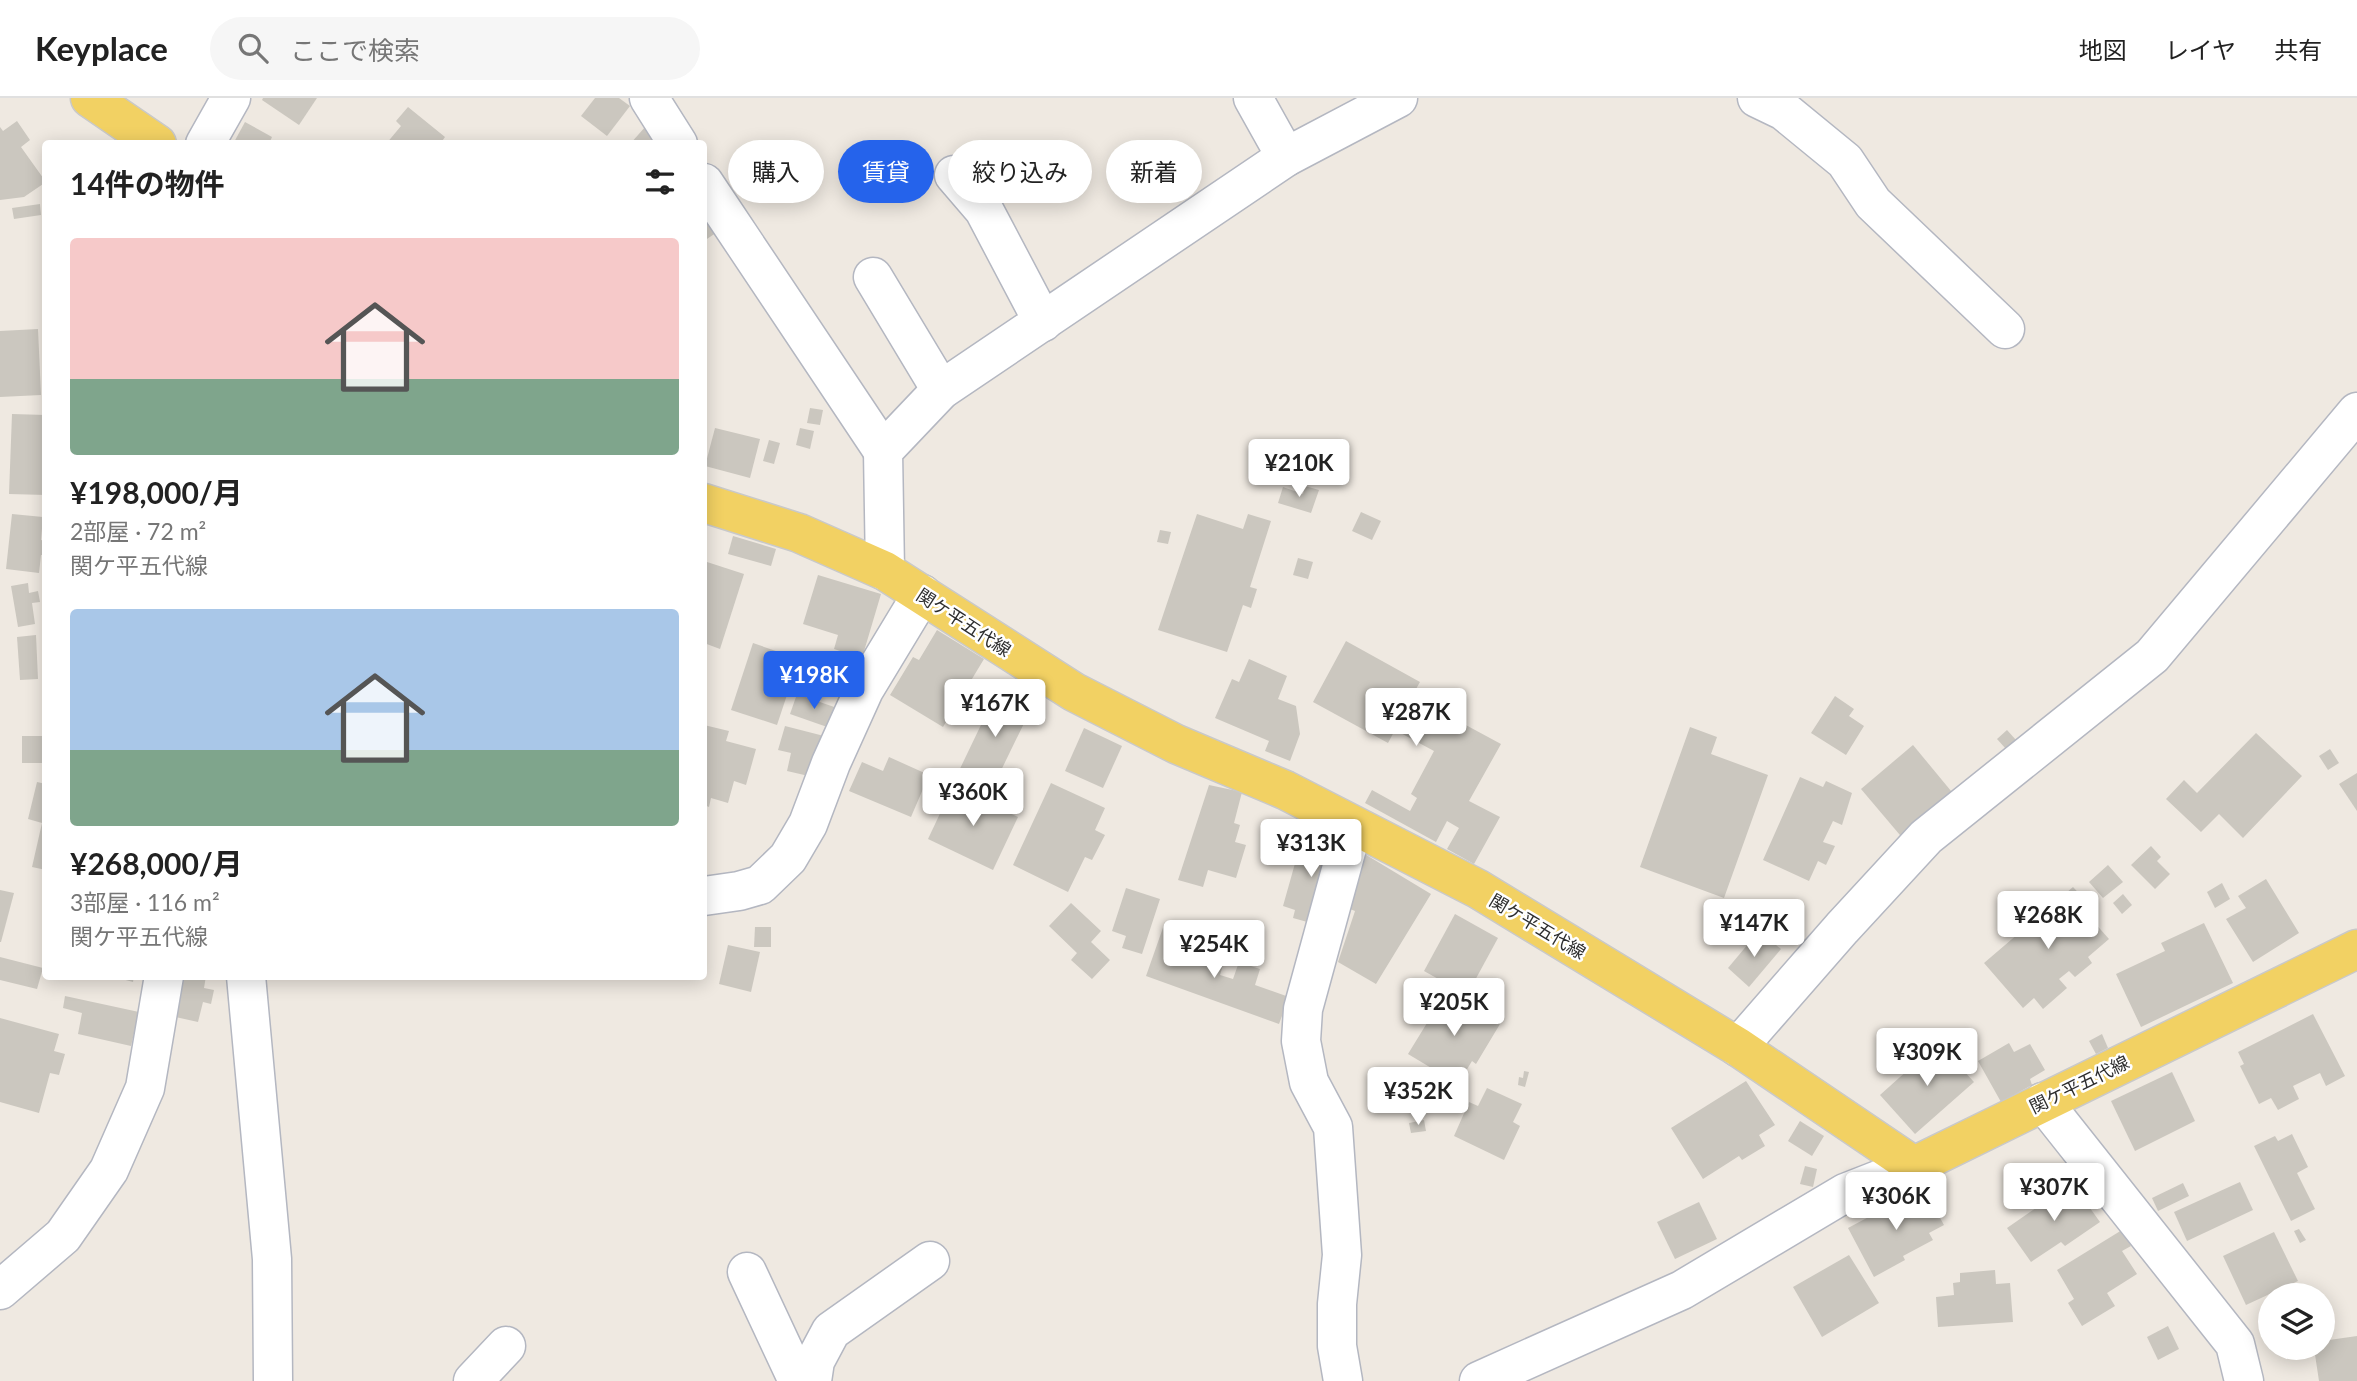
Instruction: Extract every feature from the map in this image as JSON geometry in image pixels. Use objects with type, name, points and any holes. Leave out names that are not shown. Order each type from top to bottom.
[{"type":"main road","points":[[89,98],[151,140]]},
{"type":"main road","name":"関ケ平五代線","points":[[707,504],[799,533],[885,571],[1074,692],[1176,744],[1285,790],[1478,889],[1738,1047],[1914,1166],[2357,949]]},
{"type":"street","points":[[207,140],[231,98]]},
{"type":"street","points":[[649,98],[675,140]]},
{"type":"street","points":[[1253,98],[1286,157]]},
{"type":"street","points":[[883,450],[941,390],[1286,157],[1398,98]]},
{"type":"street","points":[[1757,98],[1784,111],[1845,161],[1873,202],[2005,329]]},
{"type":"street","points":[[707,187],[883,450],[885,571]]},
{"type":"street","points":[[978,203],[1043,322]]},
{"type":"street","points":[[873,276],[941,390]]},
{"type":"street","points":[[1738,1047],[1926,837],[2152,656],[2357,412]]},
{"type":"street","points":[[707,896],[760,885],[788,858],[808,824],[831,763],[864,690],[922,594]]},
{"type":"street","points":[[1343,1381],[1337,1346],[1337,1304],[1342,1255],[1333,1127],[1309,1082],[1301,1041],[1303,1009],[1353,826]]},
{"type":"street","points":[[0,1290],[63,1236],[109,1170],[145,1087],[163,980]]},
{"type":"street","points":[[246,980],[272,1259],[273,1381]]},
{"type":"street","points":[[2043,1102],[2235,1344],[2244,1381]]},
{"type":"street","points":[[1479,1381],[1682,1290],[1845,1193],[1914,1166]]},
{"type":"street","points":[[812,1381],[816,1361],[831,1331],[930,1261]]},
{"type":"street","points":[[747,1272],[798,1381]]},
{"type":"street","points":[[473,1381],[506,1346]]},
{"type":"building","points":[[317,98],[299,125],[262,100]]},
{"type":"building","points":[[595,98],[619,98],[630,106],[607,136],[581,116]]},
{"type":"building","points":[[408,107],[445,137],[443,140],[389,140],[401,126],[396,121]]},
{"type":"building","points":[[17,121],[30,140],[21,147],[42,176],[42,185],[24,197],[0,200],[0,127],[3,131]]},
{"type":"building","points":[[245,122],[272,137],[271,140],[235,140]]},
{"type":"building","points":[[646,126],[661,140],[634,140]]},
{"type":"building","points":[[707,196],[726,226],[707,239]]},
{"type":"building","points":[[40,204],[41,215],[14,219],[12,208]]},
{"type":"building","points":[[38,329],[41,395],[0,397],[0,331]]},
{"type":"building","points":[[810,408],[823,410],[820,425],[807,423]]},
{"type":"building","points":[[12,414],[42,415],[42,495],[9,494]]},
{"type":"building","points":[[715,428],[760,439],[750,478],[707,467]]},
{"type":"building","points":[[800,428],[814,431],[810,449],[796,445]]},
{"type":"building","points":[[769,440],[780,443],[774,464],[763,461]]},
{"type":"building","points":[[1305,486],[1319,490],[1311,513],[1278,503],[1283,487],[1303,494]]},
{"type":"building","points":[[1361,512],[1381,521],[1372,540],[1352,531]]},
{"type":"building","points":[[12,514],[42,517],[39,573],[6,569]]},
{"type":"building","points":[[1197,514],[1243,529],[1248,514],[1271,521],[1250,587],[1257,589],[1251,608],[1243,605],[1227,652],[1158,630]]},
{"type":"building","points":[[1160,530],[1171,532],[1168,544],[1157,542]]},
{"type":"building","points":[[733,536],[776,549],[771,566],[728,554]]},
{"type":"building","points":[[1298,558],[1313,562],[1308,579],[1293,575]]},
{"type":"building","points":[[707,562],[744,574],[720,649],[707,644]]},
{"type":"building","points":[[818,575],[881,594],[862,658],[834,649],[838,635],[803,624]]},
{"type":"building","points":[[28,583],[29,593],[38,591],[40,602],[32,603],[35,624],[18,627],[11,586]]},
{"type":"building","points":[[937,630],[984,659],[943,727],[890,695],[913,657],[919,660]]},
{"type":"building","points":[[36,635],[38,679],[20,680],[17,637]]},
{"type":"building","points":[[1346,641],[1420,682],[1412,696],[1501,744],[1469,801],[1500,817],[1474,864],[1447,849],[1459,828],[1447,821],[1436,842],[1365,803],[1372,790],[1410,811],[1417,798],[1411,794],[1434,751],[1395,730],[1388,743],[1313,702]]},
{"type":"building","points":[[753,643],[799,659],[777,725],[731,710]]},
{"type":"building","points":[[1249,659],[1287,676],[1278,699],[1296,706],[1300,734],[1290,761],[1265,751],[1269,741],[1215,718],[1232,679],[1239,682]]},
{"type":"building","points":[[1003,679],[1023,688],[1015,704],[1030,711],[990,793],[956,777]]},
{"type":"building","points":[[797,694],[837,708],[830,728],[790,714]]},
{"type":"building","points":[[1835,696],[1854,709],[1849,716],[1864,726],[1846,755],[1811,733]]},
{"type":"building","points":[[707,726],[729,731],[726,741],[756,749],[746,785],[734,781],[728,803],[711,798],[709,807]]},
{"type":"building","points":[[785,726],[824,736],[813,777],[787,771],[791,753],[778,750]]},
{"type":"building","points":[[1690,727],[1717,737],[1711,754],[1768,775],[1724,898],[1640,867]]},
{"type":"building","points":[[1084,728],[1122,746],[1103,788],[1065,771]]},
{"type":"building","points":[[2007,730],[2016,740],[2006,749],[1997,739]]},
{"type":"building","points":[[2256,733],[2302,776],[2243,838],[2219,814],[2201,832],[2166,799],[2184,780],[2197,793]]},
{"type":"building","points":[[22,736],[42,736],[42,763],[22,763]]},
{"type":"building","points":[[1913,745],[1956,797],[1905,841],[1861,789]]},
{"type":"building","points":[[2330,749],[2339,763],[2328,770],[2319,756]]},
{"type":"building","points":[[889,757],[929,775],[911,817],[849,791],[862,762],[883,771]]},
{"type":"building","points":[[2357,773],[2357,811],[2339,784]]},
{"type":"building","points":[[1800,777],[1823,787],[1826,781],[1852,793],[1842,825],[1833,821],[1823,842],[1835,846],[1826,865],[1818,861],[1809,881],[1763,860]]},
{"type":"building","points":[[37,782],[42,783],[42,823],[28,819]]},
{"type":"building","points":[[1051,783],[1105,808],[1095,830],[1105,835],[1092,860],[1085,857],[1068,892],[1013,865]]},
{"type":"building","points":[[1209,785],[1242,792],[1234,823],[1240,825],[1235,842],[1246,845],[1236,878],[1208,870],[1203,887],[1178,880]]},
{"type":"building","points":[[953,786],[1018,817],[993,870],[928,839]]},
{"type":"building","points":[[42,823],[42,869],[32,867]]},
{"type":"building","points":[[1303,835],[1340,845],[1318,925],[1293,918],[1295,910],[1283,906]]},
{"type":"building","points":[[2151,846],[2161,857],[2157,861],[2170,874],[2155,889],[2131,865]]},
{"type":"building","points":[[1363,853],[1431,894],[1376,984],[1338,962],[1355,911],[1345,907]]},
{"type":"building","points":[[2108,865],[2123,882],[2103,898],[2089,882]]},
{"type":"building","points":[[2266,879],[2299,933],[2253,962],[2226,919],[2246,908],[2238,896]]},
{"type":"building","points":[[2222,883],[2230,899],[2215,908],[2207,892]]},
{"type":"building","points":[[2073,887],[2091,906],[2085,912],[2109,939],[2088,957],[2092,963],[2075,977],[2069,971],[2059,979],[2067,988],[2043,1009],[2034,998],[2023,1008],[1984,963]]},
{"type":"building","points":[[1126,888],[1160,899],[1142,954],[1122,948],[1126,936],[1112,931]]},
{"type":"building","points":[[0,890],[14,893],[1,942],[0,942]]},
{"type":"building","points":[[2123,894],[2132,905],[2122,914],[2113,903]]},
{"type":"building","points":[[1071,903],[1101,931],[1091,942],[1110,960],[1092,979],[1071,960],[1077,953],[1049,926]]},
{"type":"building","points":[[1455,914],[1498,938],[1467,995],[1424,971]]},
{"type":"building","points":[[1165,922],[1179,927],[1172,947],[1223,965],[1220,975],[1233,979],[1239,962],[1260,969],[1255,985],[1289,997],[1279,1024],[1146,976]]},
{"type":"building","points":[[2204,923],[2233,983],[2141,1027],[2116,974],[2165,951],[2161,943]]},
{"type":"building","points":[[755,927],[771,927],[771,947],[754,947]]},
{"type":"building","points":[[1759,931],[1781,949],[1749,987],[1728,968]]},
{"type":"building","points":[[728,945],[760,952],[751,992],[719,984]]},
{"type":"building","points":[[0,957],[42,968],[37,989],[0,980]]},
{"type":"building","points":[[178,980],[205,980],[204,988],[214,990],[211,1004],[203,1002],[198,1022],[171,1016]]},
{"type":"building","points":[[1446,992],[1500,1024],[1476,1064],[1472,1061],[1458,1084],[1408,1054]]},
{"type":"building","points":[[65,996],[139,1012],[131,1046],[78,1034],[82,1013],[63,1008]]},
{"type":"building","points":[[2313,1014],[2345,1076],[2326,1086],[2320,1073],[2293,1086],[2299,1099],[2278,1110],[2271,1098],[2259,1104],[2240,1066],[2244,1064],[2238,1052]]},
{"type":"building","points":[[0,1018],[59,1034],[54,1051],[65,1054],[59,1075],[50,1073],[39,1113],[0,1102]]},
{"type":"building","points":[[2102,1034],[2108,1048],[2096,1054],[2089,1041]]},
{"type":"building","points":[[1938,1043],[1974,1082],[1915,1134],[1880,1095]]},
{"type":"building","points":[[2009,1043],[2014,1052],[2030,1044],[2045,1070],[2030,1079],[2032,1085],[2001,1102],[1978,1061]]},
{"type":"building","points":[[1524,1071],[1529,1072],[1525,1087],[1518,1085],[1519,1077],[1523,1078]]},
{"type":"building","points":[[2172,1072],[2195,1121],[2135,1151],[2111,1101]]},
{"type":"building","points":[[1746,1081],[1775,1125],[1759,1135],[1765,1146],[1742,1160],[1739,1156],[1703,1179],[1671,1128]]},
{"type":"building","points":[[1487,1088],[1522,1104],[1513,1122],[1520,1126],[1504,1160],[1454,1136],[1469,1102],[1478,1106]]},
{"type":"building","points":[[1424,1120],[1426,1131],[1411,1133],[1409,1123]]},
{"type":"building","points":[[1800,1121],[1824,1136],[1812,1156],[1788,1141]]},
{"type":"building","points":[[2292,1134],[2308,1167],[2297,1173],[2315,1209],[2291,1221],[2254,1146],[2275,1136],[2278,1141]]},
{"type":"building","points":[[1805,1166],[1817,1169],[1813,1187],[1800,1184]]},
{"type":"building","points":[[2240,1182],[2253,1210],[2187,1241],[2174,1212]]},
{"type":"building","points":[[2072,1183],[2100,1222],[2065,1246],[2061,1242],[2031,1262],[2007,1228]]},
{"type":"building","points":[[2183,1183],[2189,1196],[2158,1211],[2152,1198]]},
{"type":"building","points":[[1923,1188],[1944,1225],[1929,1233],[1933,1240],[1903,1256],[1905,1260],[1874,1277],[1848,1228]]},
{"type":"building","points":[[1699,1202],[1717,1239],[1675,1259],[1657,1222]]},
{"type":"building","points":[[2299,1229],[2306,1240],[2300,1243],[2294,1231]]},
{"type":"building","points":[[2122,1230],[2131,1246],[2122,1251],[2137,1274],[2107,1293],[2115,1306],[2082,1326],[2068,1303],[2074,1299],[2057,1270]]},
{"type":"building","points":[[2274,1232],[2298,1281],[2258,1283],[2258,1299],[2246,1305],[2223,1256]]},
{"type":"building","points":[[1849,1255],[1879,1303],[1822,1337],[1793,1287]]},
{"type":"building","points":[[1995,1270],[1996,1284],[2010,1283],[2013,1322],[1938,1327],[1936,1297],[1954,1295],[1953,1283],[1960,1282],[1960,1273]]},
{"type":"building","points":[[2168,1326],[2179,1349],[2158,1360],[2147,1337]]},
{"type":"building","points":[[2357,1336],[2357,1381],[2319,1381],[2316,1360],[2335,1360],[2335,1339]]}]
